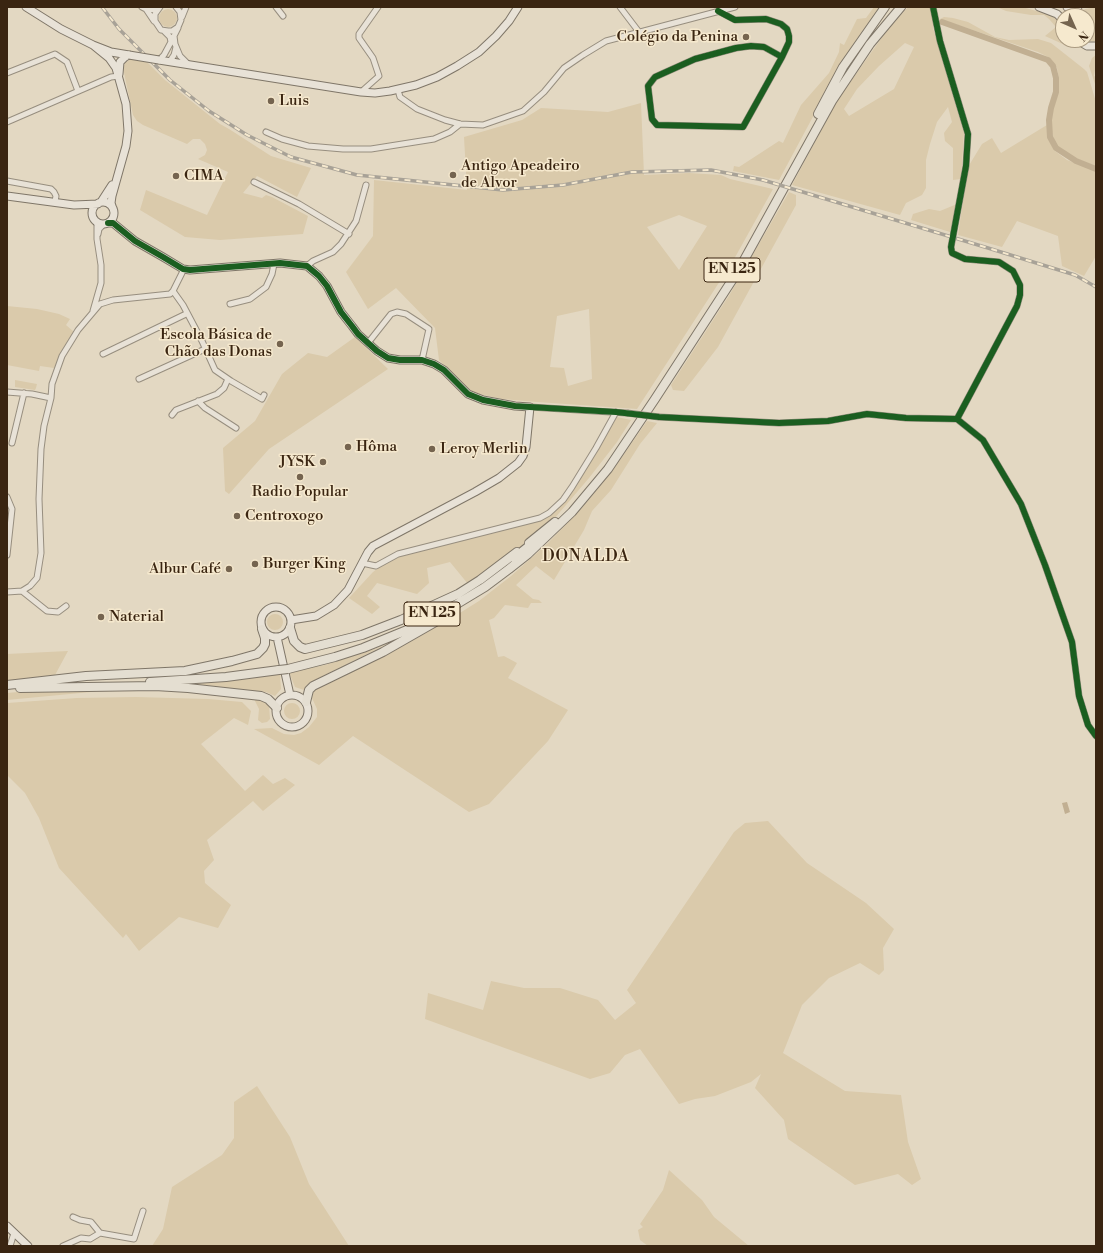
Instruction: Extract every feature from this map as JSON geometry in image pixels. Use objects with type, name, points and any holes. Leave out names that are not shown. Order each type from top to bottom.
[{"type":"main road","points":[[818,114],[843,67],[885,7]]},
{"type":"main road","name":"EN 125","points":[[288,667],[369,642],[430,615],[458,600],[498,572],[555,522],[593,480],[620,443],[715,297],[765,214],[818,114],[851,61],[894,7]]},
{"type":"main road","name":"EN 125","points":[[7,687],[58,681],[198,676],[288,667],[334,657],[363,648],[412,628],[443,612],[485,587],[509,569],[528,554],[572,512],[612,463],[738,271],[832,101],[870,44],[901,7]]},
{"type":"main road","points":[[306,702],[309,690],[313,686],[410,638],[477,596],[528,557],[572,512]]},
{"type":"main road","points":[[290,624],[294,641],[300,647],[305,649],[334,643],[379,630],[458,594],[486,576],[555,522]]},
{"type":"main road","points":[[7,687],[86,676],[185,671],[232,661],[257,654],[263,648],[265,638],[262,629]]},
{"type":"main road","points":[[7,687],[155,686],[188,688],[261,696],[268,699],[276,708]]},
{"type":"street","points":[[26,7],[61,29],[110,55],[116,56],[119,68]]},
{"type":"street","points":[[176,7],[180,12],[181,20]]},
{"type":"street","points":[[186,7],[174,36],[180,56],[188,64]]},
{"type":"street","points":[[276,7],[283,16]]},
{"type":"street","points":[[361,92],[380,74],[373,58],[359,38],[359,34],[378,7]]},
{"type":"street","points":[[110,55],[129,55],[375,93],[398,90],[437,77],[479,52],[496,36],[509,21],[518,7]]},
{"type":"street","points":[[620,7],[639,32]]},
{"type":"street","points":[[398,90],[400,97],[418,109],[445,120],[460,124],[483,125],[523,111],[544,92],[564,68],[606,41],[735,7]]},
{"type":"street","points":[[933,7],[942,46],[968,134],[966,166],[951,247],[952,253],[965,259],[999,262],[1013,271],[1020,285],[1020,295],[1017,306],[957,419]]},
{"type":"street","points":[[1039,7],[1055,13]]},
{"type":"street","points":[[144,8],[159,8],[154,18],[156,25]]},
{"type":"street","points":[[144,8],[153,18],[156,25],[168,35],[171,41],[163,56],[159,60]]},
{"type":"street","points":[[718,11],[735,20],[766,19],[781,24],[787,30],[789,36],[789,42],[782,56],[743,127],[657,125],[652,119],[648,86],[656,77],[695,59],[743,47],[764,47],[782,56]]},
{"type":"street","points":[[164,31],[172,31],[178,27]]},
{"type":"street","points":[[169,46],[170,61]]},
{"type":"street","points":[[170,61],[174,55],[176,46]]},
{"type":"street","points":[[7,73],[56,54],[67,62],[78,91]]},
{"type":"street","points":[[110,55],[119,76],[126,104],[128,130],[126,146],[111,203],[119,224],[126,233]]},
{"type":"street","points":[[119,76],[120,62],[129,55]]},
{"type":"street","points":[[7,122],[111,76],[119,76]]},
{"type":"street","points":[[266,132],[282,139],[308,146],[343,149],[371,148],[434,139],[450,132],[460,124]]},
{"type":"street","points":[[93,312],[101,283],[102,264],[97,239],[100,221],[93,210],[100,203],[116,180]]},
{"type":"street","points":[[7,181],[51,189],[56,196],[55,202]]},
{"type":"street","points":[[254,182],[299,204],[349,234]]},
{"type":"street","points":[[307,266],[313,261],[332,252],[349,234],[356,221],[366,185]]},
{"type":"street","points":[[7,196],[74,205],[107,203],[113,210],[113,217],[100,221]]},
{"type":"street","points":[[74,205],[100,221],[113,224],[136,241],[183,269],[190,270],[280,263],[307,266],[319,276],[327,286],[341,312],[352,326],[377,351],[388,358],[400,360],[422,360],[434,364],[444,370],[468,394],[482,400],[515,406],[616,412],[660,417],[779,423],[828,421],[868,414],[906,418],[957,419],[983,440],[1021,504],[1045,564],[1072,642],[1079,696],[1088,725],[1096,736]]},
{"type":"street","points":[[230,304],[250,299],[266,287],[272,274],[274,264]]},
{"type":"street","points":[[7,592],[22,591],[30,586],[37,578],[41,553],[39,499],[41,449],[44,426],[51,398],[52,384],[62,356],[78,330],[100,304],[113,300],[170,294],[183,269]]},
{"type":"street","points":[[172,290],[182,304],[215,370],[262,399],[264,395]]},
{"type":"street","points":[[368,343],[391,314],[397,312],[406,314],[429,329],[422,360]]},
{"type":"street","points":[[103,354],[186,314]]},
{"type":"street","points":[[139,379],[205,349]]},
{"type":"street","points":[[172,415],[176,410],[217,394],[224,388],[228,379]]},
{"type":"street","points":[[7,392],[24,393],[51,398]]},
{"type":"street","points":[[12,443],[24,393]]},
{"type":"street","points":[[198,401],[205,408],[236,428]]},
{"type":"street","points":[[290,624],[316,616],[334,605],[348,590],[368,552],[378,543],[470,495],[499,478],[518,463],[523,456],[526,447],[530,407]]},
{"type":"street","points":[[362,563],[376,566],[398,554],[540,518],[549,513],[563,500],[572,487],[616,412]]},
{"type":"street","points":[[7,497],[12,509],[7,555]]},
{"type":"street","points":[[22,591],[47,610],[58,612],[66,606]]},
{"type":"street","points":[[271,607],[276,607],[284,609],[288,612],[290,624],[285,634],[277,637],[268,636],[262,629],[260,623],[263,613],[271,607]]},
{"type":"street","points":[[277,637],[290,695]]},
{"type":"street","points":[[290,695],[298,696],[306,702],[308,715],[306,720],[298,726],[293,727],[283,724],[278,717],[276,708],[281,700],[290,695]]},
{"type":"street","points":[[73,1217],[91,1222],[100,1233],[134,1239],[142,1211]]},
{"type":"street","points":[[7,1226],[28,1246]]},
{"type":"street","points":[[10,1246],[14,1233]]},
{"type":"street","points":[[63,1246],[81,1238],[90,1239],[100,1233]]},
{"type":"shaded area","points":[[874,7],[880,7],[845,57],[779,180],[733,171],[734,166],[739,167],[779,141],[783,143],[801,105],[829,73],[839,52],[840,43],[844,45],[857,19],[866,18]]},
{"type":"shaded area","points":[[908,7],[933,7],[931,11],[933,28],[964,133],[961,179],[953,180],[953,148],[945,141],[944,133],[952,122],[948,107],[937,122],[930,144],[926,160],[926,188],[922,195],[906,203],[900,215],[792,185],[837,101],[885,33]],"holes":[[[905,43],[914,47],[894,89],[849,116],[844,109],[857,89],[879,66]]]},
{"type":"shaded area","points":[[997,7],[1022,7],[1051,15],[1055,18],[1055,26],[1044,15],[1031,15],[1006,11]]},
{"type":"shaded area","points":[[1096,7],[1096,41],[1095,8],[1090,8]]},
{"type":"shaded area","points":[[168,9],[172,10],[176,14],[176,22],[172,26],[168,27],[164,26],[160,22],[159,18],[160,14],[164,10]]},
{"type":"shaded area","points":[[944,17],[968,22],[995,37],[1009,40],[1038,39],[1051,43],[1055,48],[1057,48],[1084,69],[1087,72],[1096,102],[1096,166],[1075,158],[1061,150],[1055,143],[1051,129],[1051,116],[1058,93],[1059,79],[1057,68],[1050,58],[1038,52],[940,19]]},
{"type":"shaded area","points":[[1055,28],[1055,40],[1045,36]]},
{"type":"shaded area","points":[[1096,55],[1094,76],[1096,77],[1096,87],[1089,66],[1092,58]]},
{"type":"shaded area","points":[[131,59],[146,61],[165,80],[220,124],[271,156],[311,168],[297,197],[257,176],[243,193],[262,198],[266,195],[272,197],[308,216],[303,234],[220,240],[185,237],[140,210],[146,190],[207,215],[228,172],[198,159],[205,155],[207,150],[205,144],[200,139],[193,139],[187,144],[137,121],[133,115],[123,68],[125,63]]},
{"type":"shaded area","points":[[641,103],[644,175],[689,173],[721,175],[730,179],[773,189],[733,261],[637,409],[502,399],[479,394],[467,389],[439,360],[435,328],[396,288],[368,309],[346,272],[373,236],[374,180],[467,190],[464,137],[522,120],[541,108],[608,112]],"holes":[[[679,215],[707,226],[679,270],[647,227]],[[589,309],[592,379],[568,386],[564,368],[550,367],[557,316]]]},
{"type":"shaded area","points":[[1047,125],[1047,133],[1055,151],[1067,160],[1096,171],[1096,256],[1084,276],[1062,266],[1058,236],[1017,221],[1002,247],[958,235],[968,167],[982,144],[992,138],[1001,153]]},
{"type":"shaded area","points":[[789,192],[796,195],[796,205],[718,347],[684,391],[673,390],[671,385],[730,294]]},
{"type":"shaded area","points":[[957,204],[950,232],[911,220],[913,214],[929,209],[940,211]]},
{"type":"shaded area","points":[[7,306],[37,309],[59,314],[70,319],[66,325],[74,332],[54,368],[40,366],[39,371],[7,365]]},
{"type":"shaded area","points":[[355,337],[388,369],[269,449],[229,494],[225,491],[223,448],[255,421],[282,374],[308,353],[327,357]]},
{"type":"shaded area","points":[[15,380],[37,384],[36,388],[35,390],[15,387]]},
{"type":"shaded area","points":[[617,417],[631,420],[617,442],[589,478],[554,519],[521,548],[468,584],[450,562],[427,568],[429,583],[417,594],[377,583],[367,596],[380,607],[372,614],[349,598],[373,572],[388,560],[403,553],[538,521],[550,516],[561,505],[595,456]]},
{"type":"shaded area","points":[[647,421],[657,423],[640,444],[611,490],[592,511],[584,530],[554,580],[536,566],[516,585],[533,599],[539,600],[542,603],[531,603],[528,608],[505,605],[494,618],[489,620],[498,657],[504,656],[517,663],[508,678],[568,710],[548,741],[489,804],[469,812],[353,736],[319,765],[254,729],[272,728],[284,734],[294,735],[301,733],[309,727],[317,717],[317,709],[312,698],[315,690],[447,621],[479,601],[511,576],[548,543],[581,509],[611,473]]},
{"type":"shaded area","points":[[272,614],[278,614],[283,619],[281,628],[278,630],[272,630],[267,625],[267,619]]},
{"type":"shaded area","points":[[397,639],[315,680],[307,685],[304,690],[295,687],[289,672],[325,665],[375,649]]},
{"type":"shaded area","points":[[68,651],[55,675],[7,681],[7,654]]},
{"type":"shaded area","points":[[280,674],[281,689],[275,696],[266,692],[176,685],[222,682]]},
{"type":"shaded area","points":[[28,691],[91,692],[7,700],[7,693]]},
{"type":"shaded area","points":[[136,697],[208,699],[242,702],[251,711],[248,725],[234,718],[201,744],[245,791],[263,775],[273,784],[285,778],[295,785],[263,811],[253,801],[207,840],[214,860],[204,871],[205,883],[231,905],[218,928],[179,917],[139,951],[126,934],[123,938],[59,868],[39,818],[25,793],[7,775],[7,703],[77,698]]},
{"type":"shaded area","points":[[254,699],[266,701],[269,705],[270,719],[267,722],[262,723],[258,720],[259,709]]},
{"type":"shaded area","points":[[289,703],[295,703],[300,708],[298,717],[295,719],[289,719],[284,714],[284,708]]},
{"type":"shaded area","points":[[1067,802],[1070,812],[1065,814],[1062,803]]},
{"type":"shaded area","points":[[768,821],[807,863],[866,903],[894,929],[883,948],[884,970],[879,975],[860,963],[829,978],[802,1005],[783,1053],[845,1091],[901,1095],[908,1142],[921,1179],[912,1185],[898,1174],[855,1185],[788,1139],[784,1120],[755,1088],[761,1074],[751,1082],[715,1096],[695,1099],[679,1104],[640,1049],[625,1055],[610,1073],[590,1079],[425,1019],[428,993],[483,1010],[491,981],[524,988],[560,988],[598,1000],[615,1020],[636,1003],[627,990],[734,832],[745,823]]},
{"type":"shaded area","points":[[257,1086],[290,1137],[309,1184],[349,1246],[152,1246],[163,1229],[172,1187],[222,1155],[234,1138],[234,1102]]},
{"type":"shaded area","points":[[669,1170],[702,1200],[714,1217],[749,1246],[648,1246],[640,1240],[638,1230],[643,1227],[640,1224],[663,1190]]},
{"type":"waterway","points":[[942,22],[1048,60],[1053,66],[1056,78],[1056,92],[1049,120],[1050,137],[1056,148],[1076,161],[1096,169]]},
{"type":"railway","points":[[102,7],[119,29],[170,80],[209,111],[247,135],[291,157],[357,175],[503,190],[563,185],[632,172],[711,170],[763,180],[988,248],[1075,275],[1096,287]]},
{"type":"cycle path","points":[[933,7],[940,41],[968,134],[966,166],[951,247],[952,253],[965,259],[999,262],[1013,271],[1020,285],[1020,295],[1017,306],[957,419]]},
{"type":"cycle path","points":[[718,11],[735,20],[766,19],[781,24],[787,29],[789,36],[789,42],[782,57],[743,127],[657,125],[652,119],[648,86],[655,77],[695,59],[736,48],[751,46],[764,47],[782,57]]},
{"type":"cycle path","points":[[108,223],[113,223],[135,241],[183,269],[190,270],[280,263],[307,266],[319,276],[327,286],[341,312],[358,334],[377,351],[388,358],[400,360],[422,360],[434,364],[444,370],[468,394],[483,400],[515,406],[616,412],[659,417],[779,423],[828,421],[867,414],[906,418],[957,419],[983,440],[1021,504],[1045,565],[1072,642],[1079,696],[1088,725],[1096,736]]},
{"type":"place","name":"Colégio da Penina","points":[[746,37]]},
{"type":"place","name":"Luis","points":[[271,101]]},
{"type":"place","name":"Antigo Apeadeiro de Alvor","points":[[453,175]]},
{"type":"place","name":"CIMA","points":[[176,176]]},
{"type":"place","name":"Escola Básica de Chão das Donas","points":[[280,344]]},
{"type":"place","name":"Hôma","points":[[348,447]]},
{"type":"place","name":"Leroy Merlin","points":[[432,449]]},
{"type":"place","name":"JYSK","points":[[323,462]]},
{"type":"place","name":"Radio Popular","points":[[300,477]]},
{"type":"place","name":"Centroxogo","points":[[237,516]]},
{"type":"place","name":"Burger King","points":[[255,564]]},
{"type":"place","name":"Albur Café","points":[[229,569]]},
{"type":"place","name":"Naterial","points":[[101,617]]},
{"type":"district","name":"DONALDA","points":[[586,557]]}]
